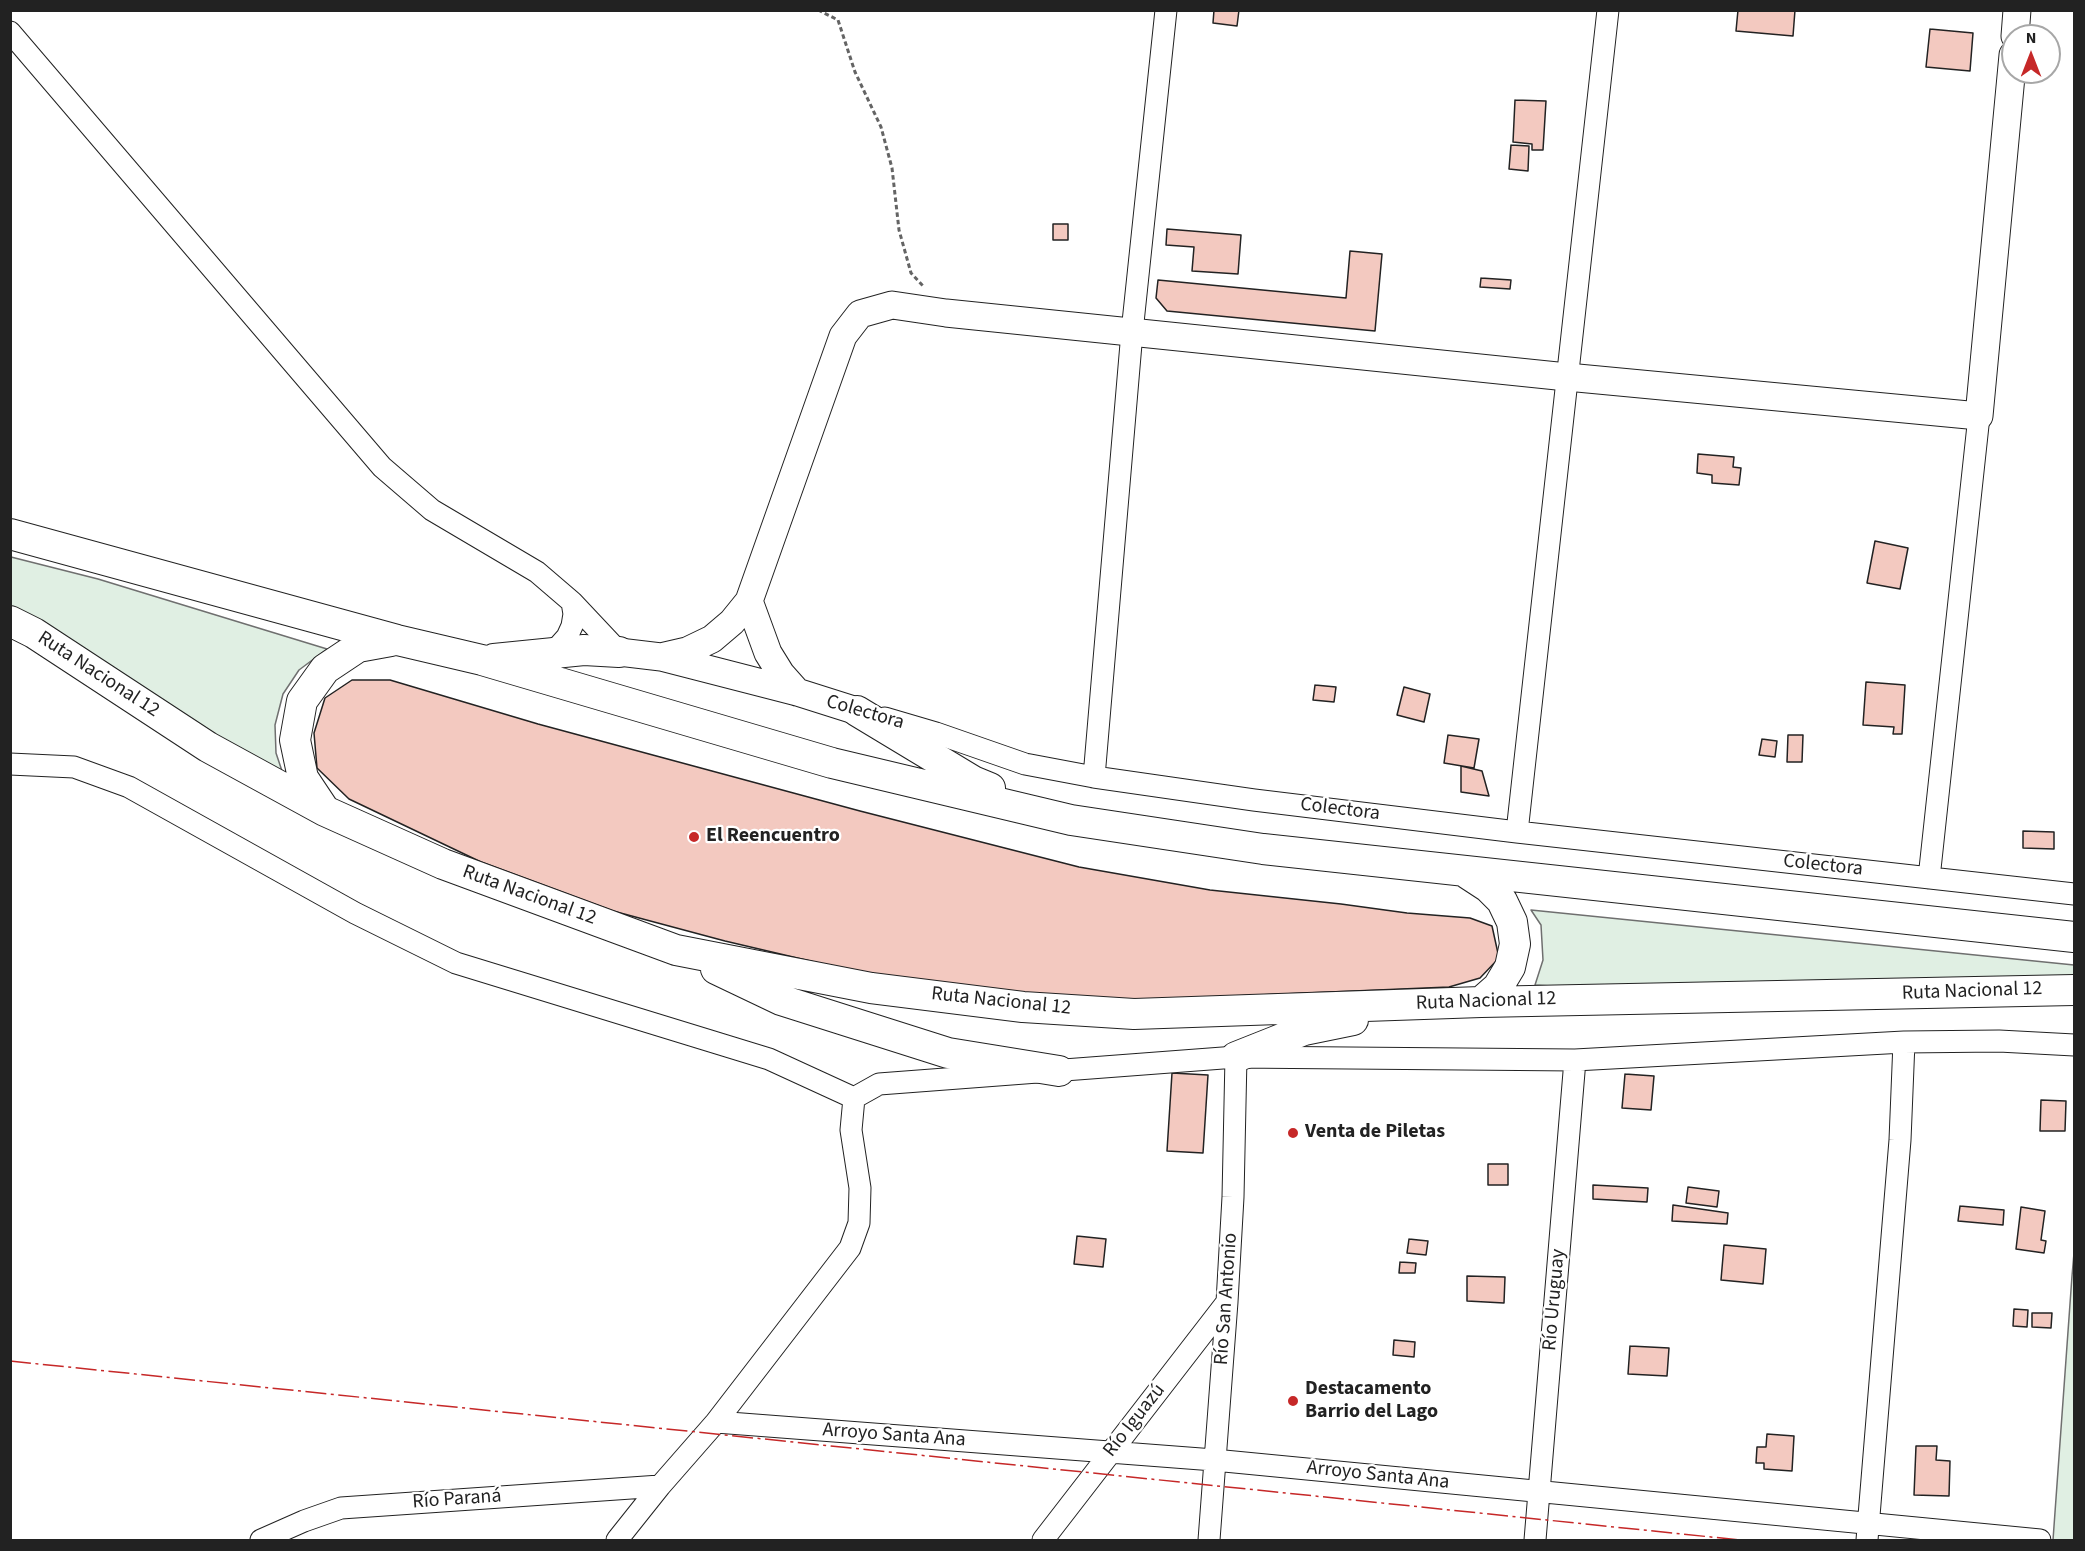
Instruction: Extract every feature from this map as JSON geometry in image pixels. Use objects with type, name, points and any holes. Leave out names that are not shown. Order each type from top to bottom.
[{"type":"highway","points":[[10,534],[397,640],[482,660],[832,763],[1071,820],[1263,849],[2074,936]]},
{"type":"highway","name":"Ruta Nacional 12","points":[[10,621],[34,633],[208,747],[325,811],[443,864],[676,950],[871,988],[1023,1007],[1134,1014],[1480,1002],[2074,990]]},
{"type":"highway","points":[[325,811],[303,778],[295,740],[302,701],[325,669],[358,647],[397,640]]},
{"type":"highway","points":[[482,660],[549,652],[584,650],[620,652]]},
{"type":"highway","points":[[857,711],[973,781],[1071,820]]},
{"type":"highway","points":[[1465,871],[1488,887],[1502,901],[1512,922],[1515,944],[1510,967],[1498,987],[1480,1002]]},
{"type":"highway","points":[[676,950],[781,1000],[948,1053],[1059,1071]]},
{"type":"highway","points":[[1236,1057],[1304,1030],[1437,1004]]},
{"type":"main road","points":[[662,657],[687,651],[711,639],[732,622],[749,602],[843,336],[860,314],[892,305],[946,313],[1132,332],[1979,416],[2010,84]]},
{"type":"main road","points":[[749,602],[768,653],[781,674],[797,692]]},
{"type":"main road","name":"Colectora","points":[[620,652],[662,657],[797,692],[857,711]]},
{"type":"street","points":[[1094,777],[1132,332],[1166,10]]},
{"type":"street","points":[[1516,832],[1608,10]]},
{"type":"street","points":[[10,32],[382,467],[432,510],[537,572],[572,602],[620,652]]},
{"type":"street","points":[[1929,878],[1979,416]]},
{"type":"street","points":[[549,652],[567,637],[574,614],[572,602]]},
{"type":"street","name":"Colectora","points":[[857,711],[936,733],[1025,764],[1094,777],[1516,832],[2074,894]]},
{"type":"street","points":[[10,764],[74,767],[129,787],[355,913],[456,963],[769,1059],[854,1098]]},
{"type":"street","points":[[854,1098],[879,1084],[1236,1057],[1575,1060],[1904,1042],[1999,1041],[2074,1045]]},
{"type":"street","points":[[1868,1532],[1900,1140],[1904,1042]]},
{"type":"street","name":"Río San Antonio","points":[[1209,1540],[1233,1197],[1236,1057]]},
{"type":"street","name":"Río Uruguay","points":[[1534,1540],[1575,1060]]},
{"type":"street","points":[[617,1540],[716,1422],[850,1248],[859,1223],[861,1188],[851,1130],[854,1098]]},
{"type":"street","name":"Río Iguazú","points":[[1043,1540],[1227,1302]]},
{"type":"street","name":"Arroyo Santa Ana","points":[[716,1422],[1214,1460],[1539,1492],[1868,1532],[2040,1540]]},
{"type":"street","name":"Río Paraná","points":[[261,1540],[341,1508],[660,1486]]},
{"type":"path","points":[[818,10],[838,20],[855,72],[881,127],[892,168],[899,230],[911,273],[946,313]]},
{"type":"green space","points":[[11,557],[98,579],[327,649],[299,670],[283,694],[275,725],[276,753],[283,774],[189,723],[11,610]]},
{"type":"green space","points":[[1531,910],[2074,965],[2074,980],[1631,991],[1535,985],[1543,960],[1541,925]]},
{"type":"green space","points":[[2074,1253],[2074,1540],[2053,1540],[2072,1276]]},
{"type":"building","points":[[1214,10],[1239,10],[1237,26],[1213,23]]},
{"type":"building","points":[[1738,10],[1795,10],[1793,36],[1736,31]]},
{"type":"building","points":[[1930,29],[1973,33],[1970,71],[1926,67]]},
{"type":"building","points":[[1515,100],[1546,101],[1543,150],[1532,150],[1532,144],[1513,142]]},
{"type":"building","points":[[1511,145],[1529,146],[1528,171],[1509,169]]},
{"type":"building","points":[[1053,224],[1068,224],[1068,240],[1053,240]]},
{"type":"building","points":[[1167,229],[1241,235],[1238,274],[1192,271],[1194,247],[1166,245]]},
{"type":"building","points":[[1350,251],[1382,254],[1375,331],[1167,311],[1156,298],[1158,280],[1346,298]]},
{"type":"building","points":[[1481,278],[1511,280],[1510,289],[1480,287]]},
{"type":"building","points":[[1698,454],[1734,457],[1733,467],[1741,468],[1739,485],[1712,483],[1712,475],[1697,473]]},
{"type":"building","points":[[1875,541],[1908,548],[1900,589],[1867,583]]},
{"type":"building","name":"El Reencuentro","points":[[352,680],[390,680],[538,724],[860,811],[1079,867],[1210,890],[1470,918],[1492,926],[1499,958],[1480,978],[1449,987],[1116,1001],[970,989],[857,972],[725,941],[613,911],[481,862],[349,799],[317,768],[314,733],[325,698]]},
{"type":"building","points":[[1866,682],[1905,685],[1902,734],[1893,734],[1894,727],[1863,725]]},
{"type":"building","points":[[1315,685],[1336,687],[1334,702],[1313,700]]},
{"type":"building","points":[[1404,687],[1430,694],[1424,722],[1397,715]]},
{"type":"building","points":[[1448,735],[1479,739],[1474,768],[1444,763]]},
{"type":"building","points":[[1788,735],[1803,735],[1802,762],[1787,762]]},
{"type":"building","points":[[1762,739],[1777,741],[1775,757],[1759,755]]},
{"type":"building","points":[[1461,766],[1482,771],[1489,796],[1461,792]]},
{"type":"building","points":[[2023,831],[2054,832],[2054,849],[2023,848]]},
{"type":"building","points":[[1172,1073],[1208,1075],[1203,1153],[1167,1151]]},
{"type":"building","points":[[1625,1074],[1654,1076],[1651,1110],[1622,1108]]},
{"type":"building","points":[[2041,1100],[2066,1101],[2065,1131],[2040,1131]]},
{"type":"building","points":[[1488,1164],[1508,1164],[1508,1185],[1488,1185]]},
{"type":"building","points":[[1593,1185],[1648,1188],[1647,1202],[1593,1199]]},
{"type":"building","points":[[1688,1187],[1719,1191],[1717,1207],[1686,1203]]},
{"type":"building","points":[[1673,1205],[1728,1213],[1727,1224],[1672,1221]]},
{"type":"building","points":[[1960,1206],[2004,1210],[2003,1225],[1958,1221]]},
{"type":"building","points":[[2021,1207],[2045,1211],[2041,1240],[2046,1241],[2044,1253],[2016,1249]]},
{"type":"building","points":[[1077,1236],[1106,1239],[1103,1267],[1074,1264]]},
{"type":"building","points":[[1409,1239],[1428,1241],[1426,1255],[1407,1253]]},
{"type":"building","points":[[1724,1245],[1766,1249],[1763,1284],[1721,1280]]},
{"type":"building","points":[[1400,1262],[1416,1263],[1415,1273],[1399,1273]]},
{"type":"building","points":[[1467,1276],[1505,1277],[1504,1303],[1467,1301]]},
{"type":"building","points":[[2014,1309],[2028,1310],[2027,1327],[2013,1326]]},
{"type":"building","points":[[2032,1313],[2052,1313],[2051,1328],[2032,1327]]},
{"type":"building","points":[[1394,1340],[1415,1342],[1414,1357],[1393,1355]]},
{"type":"building","points":[[1630,1346],[1669,1348],[1667,1376],[1628,1374]]},
{"type":"building","points":[[1767,1434],[1794,1436],[1792,1471],[1764,1469],[1764,1463],[1756,1463],[1757,1447],[1766,1447]]},
{"type":"building","points":[[1916,1446],[1937,1446],[1936,1460],[1950,1461],[1949,1496],[1914,1495]]},
{"type":"power","points":[[10,1361],[1740,1540]]},
{"type":"place","name":"El Reencuentro","points":[[694,837]]},
{"type":"place","name":"Venta de Piletas","points":[[1293,1133]]},
{"type":"place","name":"Destacamento Barrio del Lago","points":[[1293,1401]]}]
